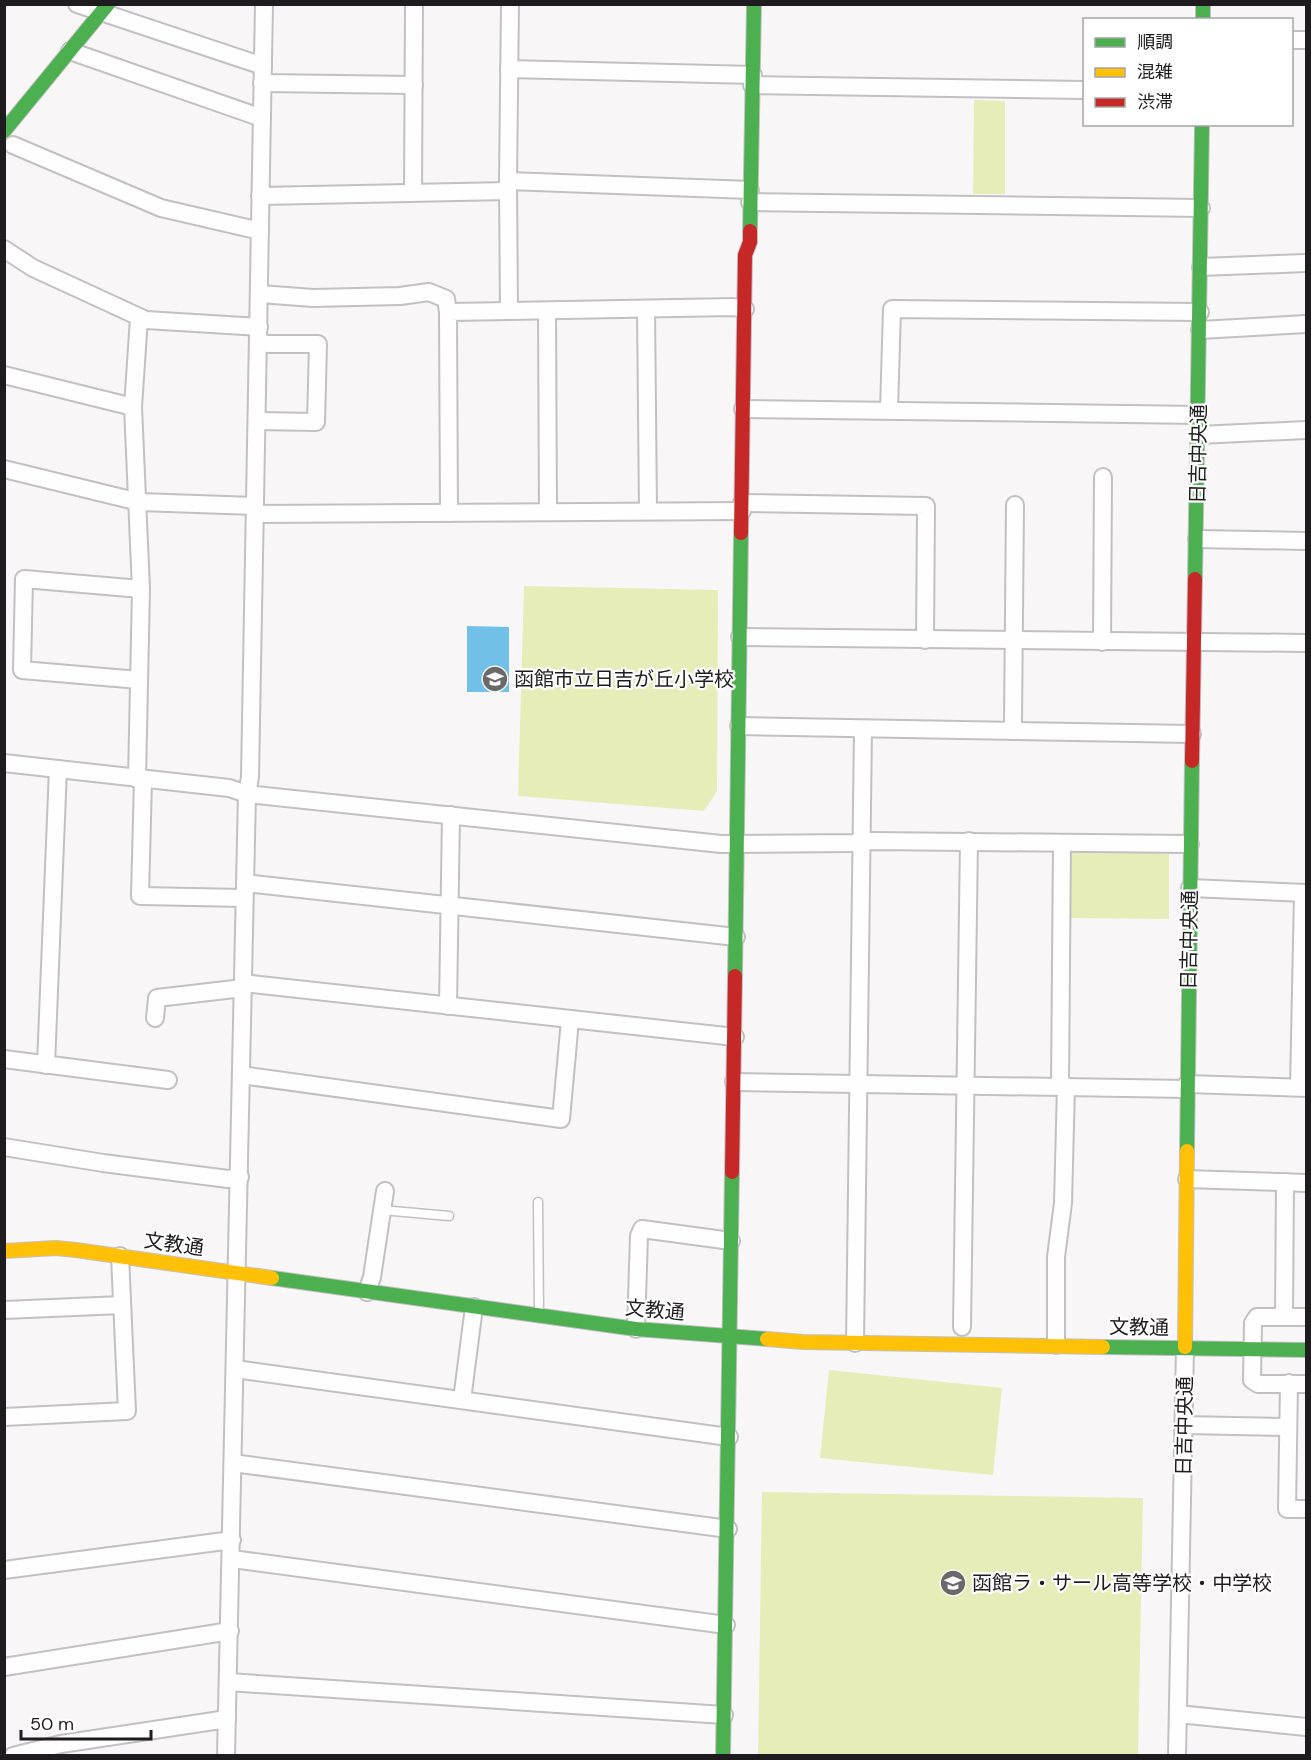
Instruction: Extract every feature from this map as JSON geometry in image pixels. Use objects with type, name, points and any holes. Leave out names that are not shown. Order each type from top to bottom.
[{"type":"street","points":[[77,4],[104,9],[262,66]]},
{"type":"street","points":[[226,1755],[247,794],[250,777],[264,4]]},
{"type":"street","points":[[413,192],[414,4]]},
{"type":"street","points":[[509,311],[510,4]]},
{"type":"street","points":[[723,1755],[745,255],[750,242],[754,4]]},
{"type":"street","points":[[104,9],[7,134],[161,208],[260,231]]},
{"type":"street","points":[[70,51],[262,118]]},
{"type":"street","points":[[509,69],[752,80],[1083,90]]},
{"type":"street","points":[[262,83],[414,85]]},
{"type":"street","name":"日吉中央通","points":[[1177,1755],[1184,1425],[1202,126]]},
{"type":"street","points":[[260,196],[413,192],[508,186],[750,196],[1201,208]]},
{"type":"street","points":[[4,249],[33,268],[139,318],[259,334],[268,344],[318,344],[316,422],[257,421]]},
{"type":"street","points":[[1201,267],[1306,263]]},
{"type":"street","points":[[260,294],[313,298],[400,297],[429,292],[446,299],[448,312],[449,513]]},
{"type":"street","points":[[646,309],[648,511]]},
{"type":"street","points":[[448,312],[745,309]]},
{"type":"street","points":[[889,410],[892,309],[1200,312]]},
{"type":"street","points":[[547,311],[548,512]]},
{"type":"street","points":[[139,318],[133,407],[139,502],[141,589],[140,896],[245,891],[449,905],[736,937]]},
{"type":"street","points":[[1200,330],[1306,324]]},
{"type":"street","points":[[4,375],[133,407]]},
{"type":"street","points":[[743,409],[1199,415]]},
{"type":"street","points":[[1199,435],[1306,430]]},
{"type":"street","points":[[4,469],[139,502],[255,510],[449,513],[926,506],[925,640]]},
{"type":"street","points":[[1102,642],[1103,477]]},
{"type":"street","points":[[1012,731],[1014,722],[1015,505]]},
{"type":"street","points":[[1197,539],[1306,541]]},
{"type":"street","points":[[139,680],[22,670],[24,579],[141,589]]},
{"type":"street","points":[[740,637],[1306,643]]},
{"type":"street","points":[[739,726],[1192,734]]},
{"type":"street","points":[[855,1343],[863,729]]},
{"type":"street","points":[[4,763],[229,788],[247,794],[721,844],[969,841],[1191,844]]},
{"type":"street","points":[[46,1065],[58,769]]},
{"type":"street","points":[[447,1006],[451,815]]},
{"type":"street","points":[[962,1327],[969,841]]},
{"type":"street","points":[[1056,1345],[1056,1257],[1063,1203],[1062,843]]},
{"type":"street","points":[[734,1083],[1303,1088],[1305,893],[1190,888]]},
{"type":"street","points":[[155,1018],[157,998],[243,986],[735,1037]]},
{"type":"street","points":[[241,1075],[561,1119],[570,1020]]},
{"type":"street","points":[[4,1059],[168,1080]]},
{"type":"street","points":[[4,1147],[228,1179],[240,1176]]},
{"type":"street","points":[[1187,1179],[1306,1183]]},
{"type":"street","points":[[1284,1316],[1285,1182]]},
{"type":"street","points":[[368,1292],[385,1191]]},
{"type":"street","points":[[636,1329],[639,1236],[642,1229],[731,1241]]},
{"type":"street","name":"文教通","points":[[4,1251],[56,1248],[636,1329],[803,1342],[1306,1350]]},
{"type":"street","points":[[4,1417],[127,1411],[120,1256]]},
{"type":"street","points":[[4,1310],[122,1305]]},
{"type":"street","points":[[462,1400],[474,1307]]},
{"type":"street","points":[[1306,1317],[1257,1317],[1253,1323],[1251,1350],[1252,1380],[1258,1384],[1306,1383]]},
{"type":"street","points":[[235,1369],[729,1437]]},
{"type":"street","points":[[1289,1383],[1287,1509],[1306,1509]]},
{"type":"street","points":[[1184,1425],[1288,1427]]},
{"type":"street","points":[[233,1463],[728,1529]]},
{"type":"street","points":[[4,1570],[232,1540]]},
{"type":"street","points":[[232,1559],[726,1625]]},
{"type":"street","points":[[4,1667],[230,1631]]},
{"type":"street","points":[[228,1682],[724,1715]]},
{"type":"street","points":[[1178,1714],[1306,1727]]},
{"type":"street","points":[[13,1755],[61,1744],[227,1719]]},
{"type":"lane","points":[[538,1203],[539,1316]]},
{"type":"lane","points":[[382,1210],[449,1216]]},
{"type":"green space","points":[[974,100],[1005,101],[1005,194],[973,194]]},
{"type":"green space","points":[[524,586],[718,590],[717,791],[704,811],[518,796]]},
{"type":"green space","points":[[1074,851],[1169,851],[1169,919],[1070,918],[1071,855]]},
{"type":"green space","points":[[829,1370],[1002,1388],[993,1475],[820,1458]]},
{"type":"green space","points":[[762,1492],[1143,1498],[1138,1755],[758,1755]]},
{"type":"water","points":[[467,626],[509,627],[509,692],[467,692]]},
{"type":"traffic: fast","points":[[4,131],[108,4]]},
{"type":"traffic: fast","points":[[750,231],[754,4]]},
{"type":"traffic: fast","points":[[1203,4],[1203,18]]},
{"type":"traffic: fast","points":[[1195,579],[1202,126]]},
{"type":"traffic: fast","points":[[735,976],[741,533]]},
{"type":"traffic: fast","points":[[1187,1151],[1192,761]]},
{"type":"traffic: fast","points":[[723,1756],[732,1172]]},
{"type":"traffic: fast","points":[[272,1278],[636,1329],[767,1339]]},
{"type":"traffic: fast","points":[[1103,1347],[1306,1350]]},
{"type":"traffic: slow","points":[[1185,1347],[1187,1151]]},
{"type":"traffic: slow","points":[[4,1251],[56,1248],[76,1250],[272,1278]]},
{"type":"traffic: slow","points":[[767,1339],[803,1342],[1103,1347]]},
{"type":"traffic: jam","points":[[741,533],[745,255],[750,242],[750,231]]},
{"type":"traffic: jam","points":[[1192,761],[1195,579]]},
{"type":"traffic: jam","points":[[732,1172],[735,976]]},
{"type":"place","name":"函館市立日吉が丘小学校","points":[[495,679]]},
{"type":"place","name":"函館ラ・サール高等学校・中学校","points":[[953,1583]]}]
